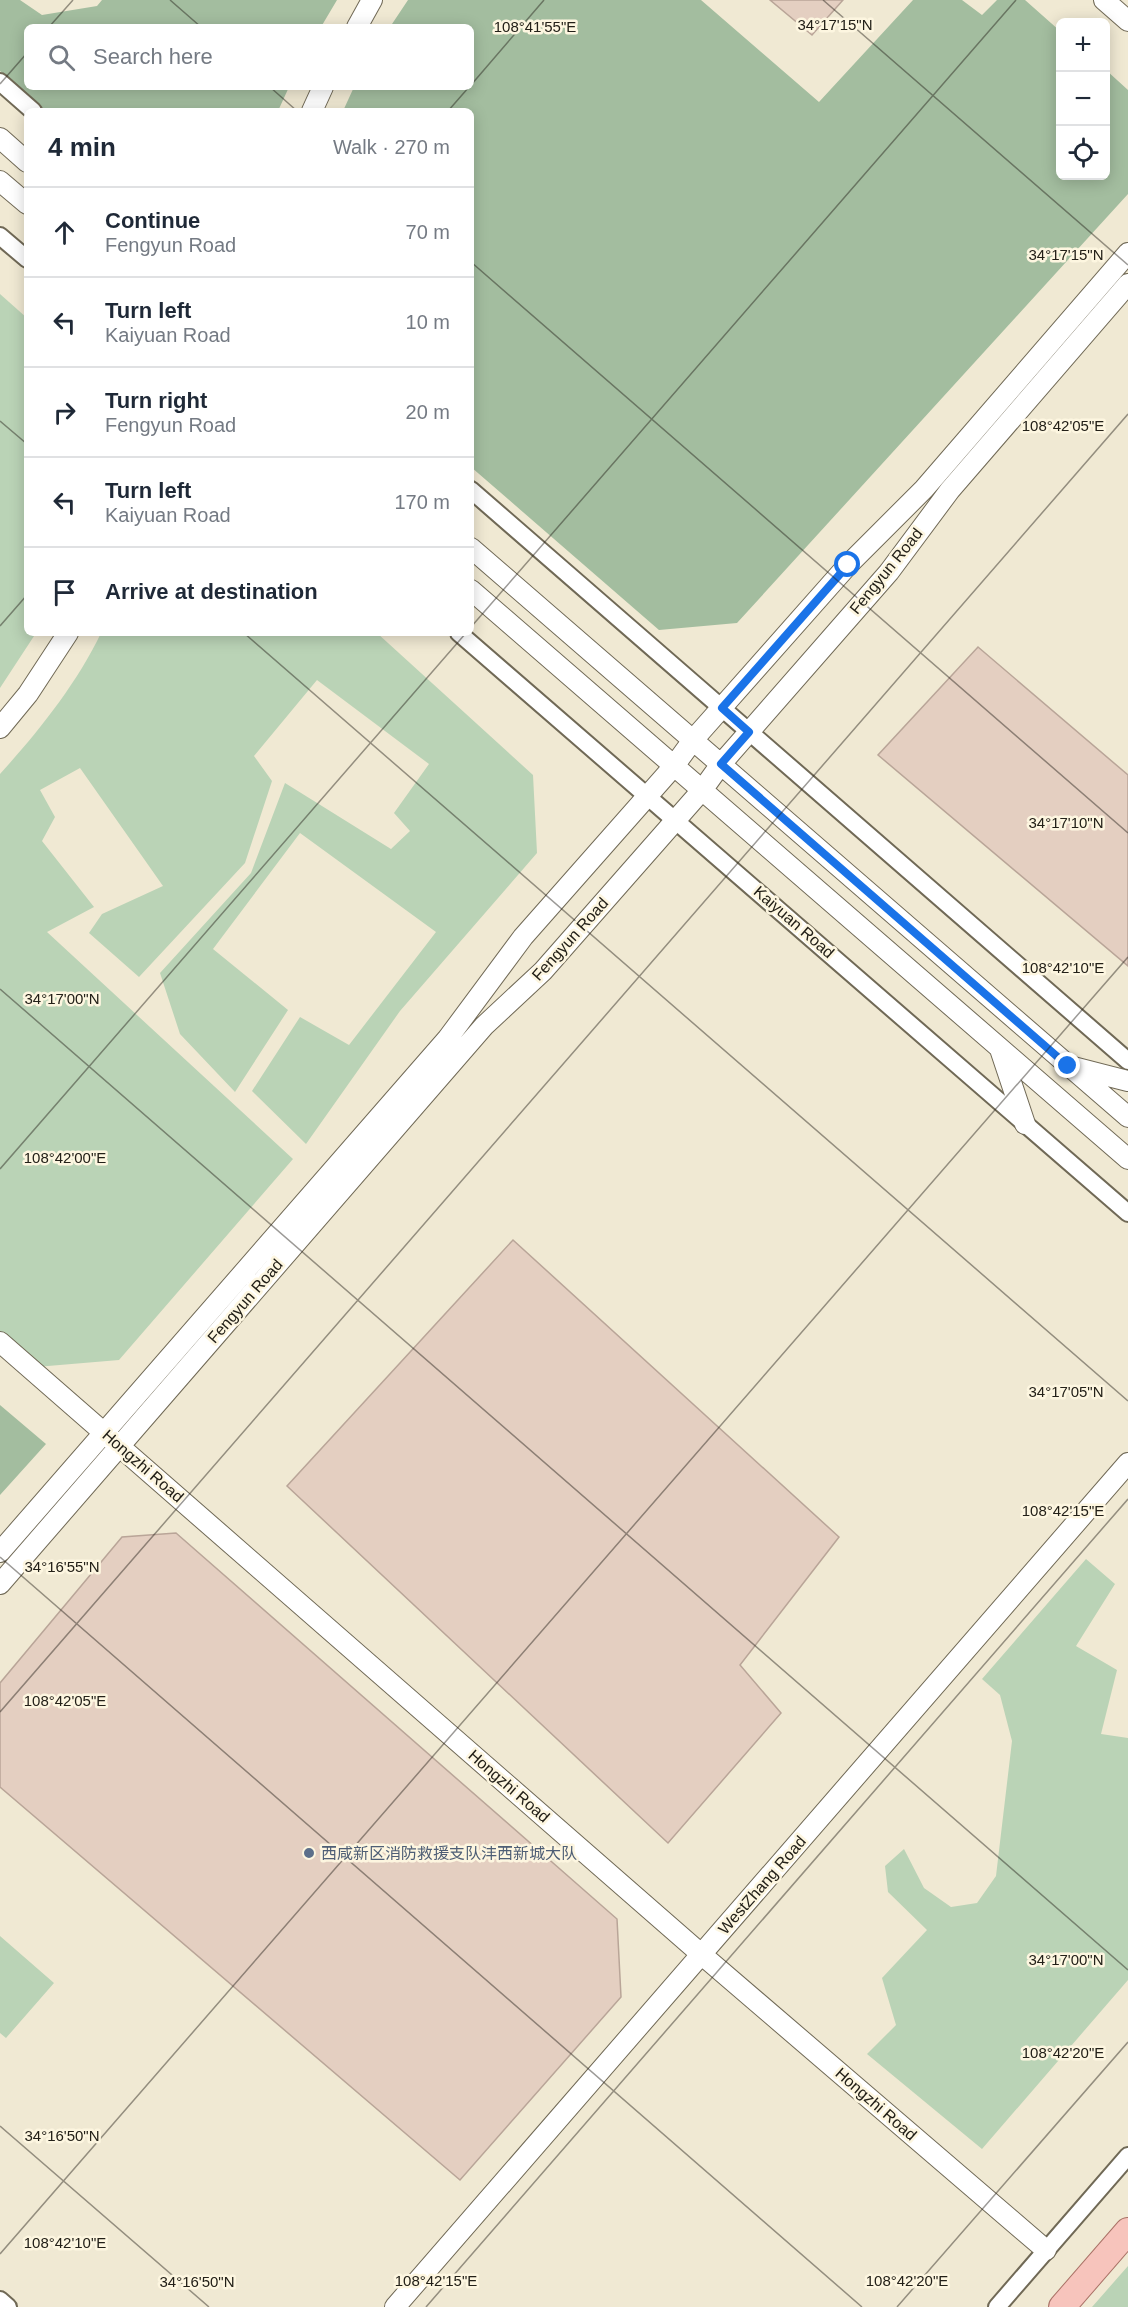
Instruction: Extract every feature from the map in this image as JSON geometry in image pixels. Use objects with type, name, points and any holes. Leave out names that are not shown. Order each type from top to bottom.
[{"type":"main road","points":[[1062,2307],[1128,2231]]},
{"type":"street","points":[[359,24],[372,0]]},
{"type":"street","points":[[1104,0],[1128,21]]},
{"type":"street","points":[[0,82],[30,108]]},
{"type":"street","points":[[313,108],[322,90]]},
{"type":"street","points":[[0,138],[24,159]]},
{"type":"street","points":[[0,180],[24,201]]},
{"type":"street","points":[[0,236],[24,257]]},
{"type":"street","name":"Fengyun Road","points":[[0,1552],[448,1038],[523,938],[674,766],[693,740],[848,565],[924,489],[1128,253]]},
{"type":"street","name":"Fengyun Road","points":[[0,1584],[484,1026],[543,971],[703,789],[721,764],[889,572],[950,490],[1128,284]]},
{"type":"street","points":[[474,493],[1128,1061]]},
{"type":"street","points":[[474,551],[1128,1117]]},
{"type":"street","points":[[474,593],[1128,1159]]},
{"type":"street","points":[[0,728],[28,694],[66,636]]},
{"type":"street","name":"Kaiyuan Road","points":[[462,636],[1128,1213]]},
{"type":"street","points":[[999,1046],[1025,1124]]},
{"type":"street","points":[[1068,1066],[1128,1081]]},
{"type":"street","name":"Hongzhi Road","points":[[0,1342],[701,1954],[1046,2250]]},
{"type":"street","name":"WestZhang Road","points":[[395,2307],[1128,1463]]},
{"type":"street","points":[[997,2307],[1128,2156]]},
{"type":"street","points":[[0,2300],[8,2307]]},
{"type":"green space","points":[[0,0],[20,0],[42,15],[97,6],[102,0],[337,0],[323,24],[24,24],[24,90],[288,90],[279,108],[40,108],[0,71]]},
{"type":"green space","points":[[408,0],[701,0],[819,102],[913,0],[962,0],[982,15],[997,0],[1025,0],[1056,27],[1056,180],[1110,180],[1110,74],[1128,90],[1128,194],[737,623],[659,630],[474,470],[474,108],[344,108],[353,90],[474,90],[474,24],[392,24]]},
{"type":"green space","points":[[0,294],[24,315],[24,636],[34,636],[0,688]]},
{"type":"green space","points":[[99,636],[380,636],[533,775],[537,853],[400,1011],[306,1144],[252,1091],[300,1017],[349,1045],[436,932],[300,833],[213,949],[288,1010],[235,1092],[180,1034],[160,973],[251,873],[285,783],[391,849],[410,831],[394,813],[429,764],[317,680],[254,756],[272,781],[245,863],[139,977],[89,933],[102,914],[163,886],[80,768],[40,790],[55,817],[42,841],[94,907],[47,932],[293,1159],[119,1360],[36,1367],[0,1335],[0,774],[55,707]]},
{"type":"green space","points":[[0,1405],[46,1444],[0,1495]]},
{"type":"green space","points":[[1086,1559],[1115,1584],[1076,1646],[1117,1670],[1101,1734],[1128,1738],[1128,1980],[982,2149],[867,2054],[896,2025],[882,1978],[927,1930],[888,1892],[885,1866],[904,1849],[924,1888],[951,1907],[977,1903],[996,1876],[1012,1741],[1000,1695],[982,1679]]},
{"type":"green space","points":[[0,1936],[54,1983],[6,2038],[0,2033]]},
{"type":"green space","points":[[1128,2266],[1128,2307],[1092,2307]]},
{"type":"building","points":[[770,0],[843,0],[812,35]]},
{"type":"building","points":[[978,647],[1128,775],[1128,966],[878,755]]},
{"type":"building","points":[[513,1240],[839,1537],[740,1665],[781,1713],[668,1843],[287,1486]]},
{"type":"building","name":"西咸新区消防救援支队沣西新城大队","points":[[176,1533],[617,1919],[621,1997],[460,2180],[0,1787],[0,1683],[122,1537]]},
{"type":"place","name":"西咸新区消防救援支队沣西新城大队","points":[[309,1853]]},
{"type":"route","points":[[848,565],[722,708],[749,732],[721,764],[1068,1066]]}]
